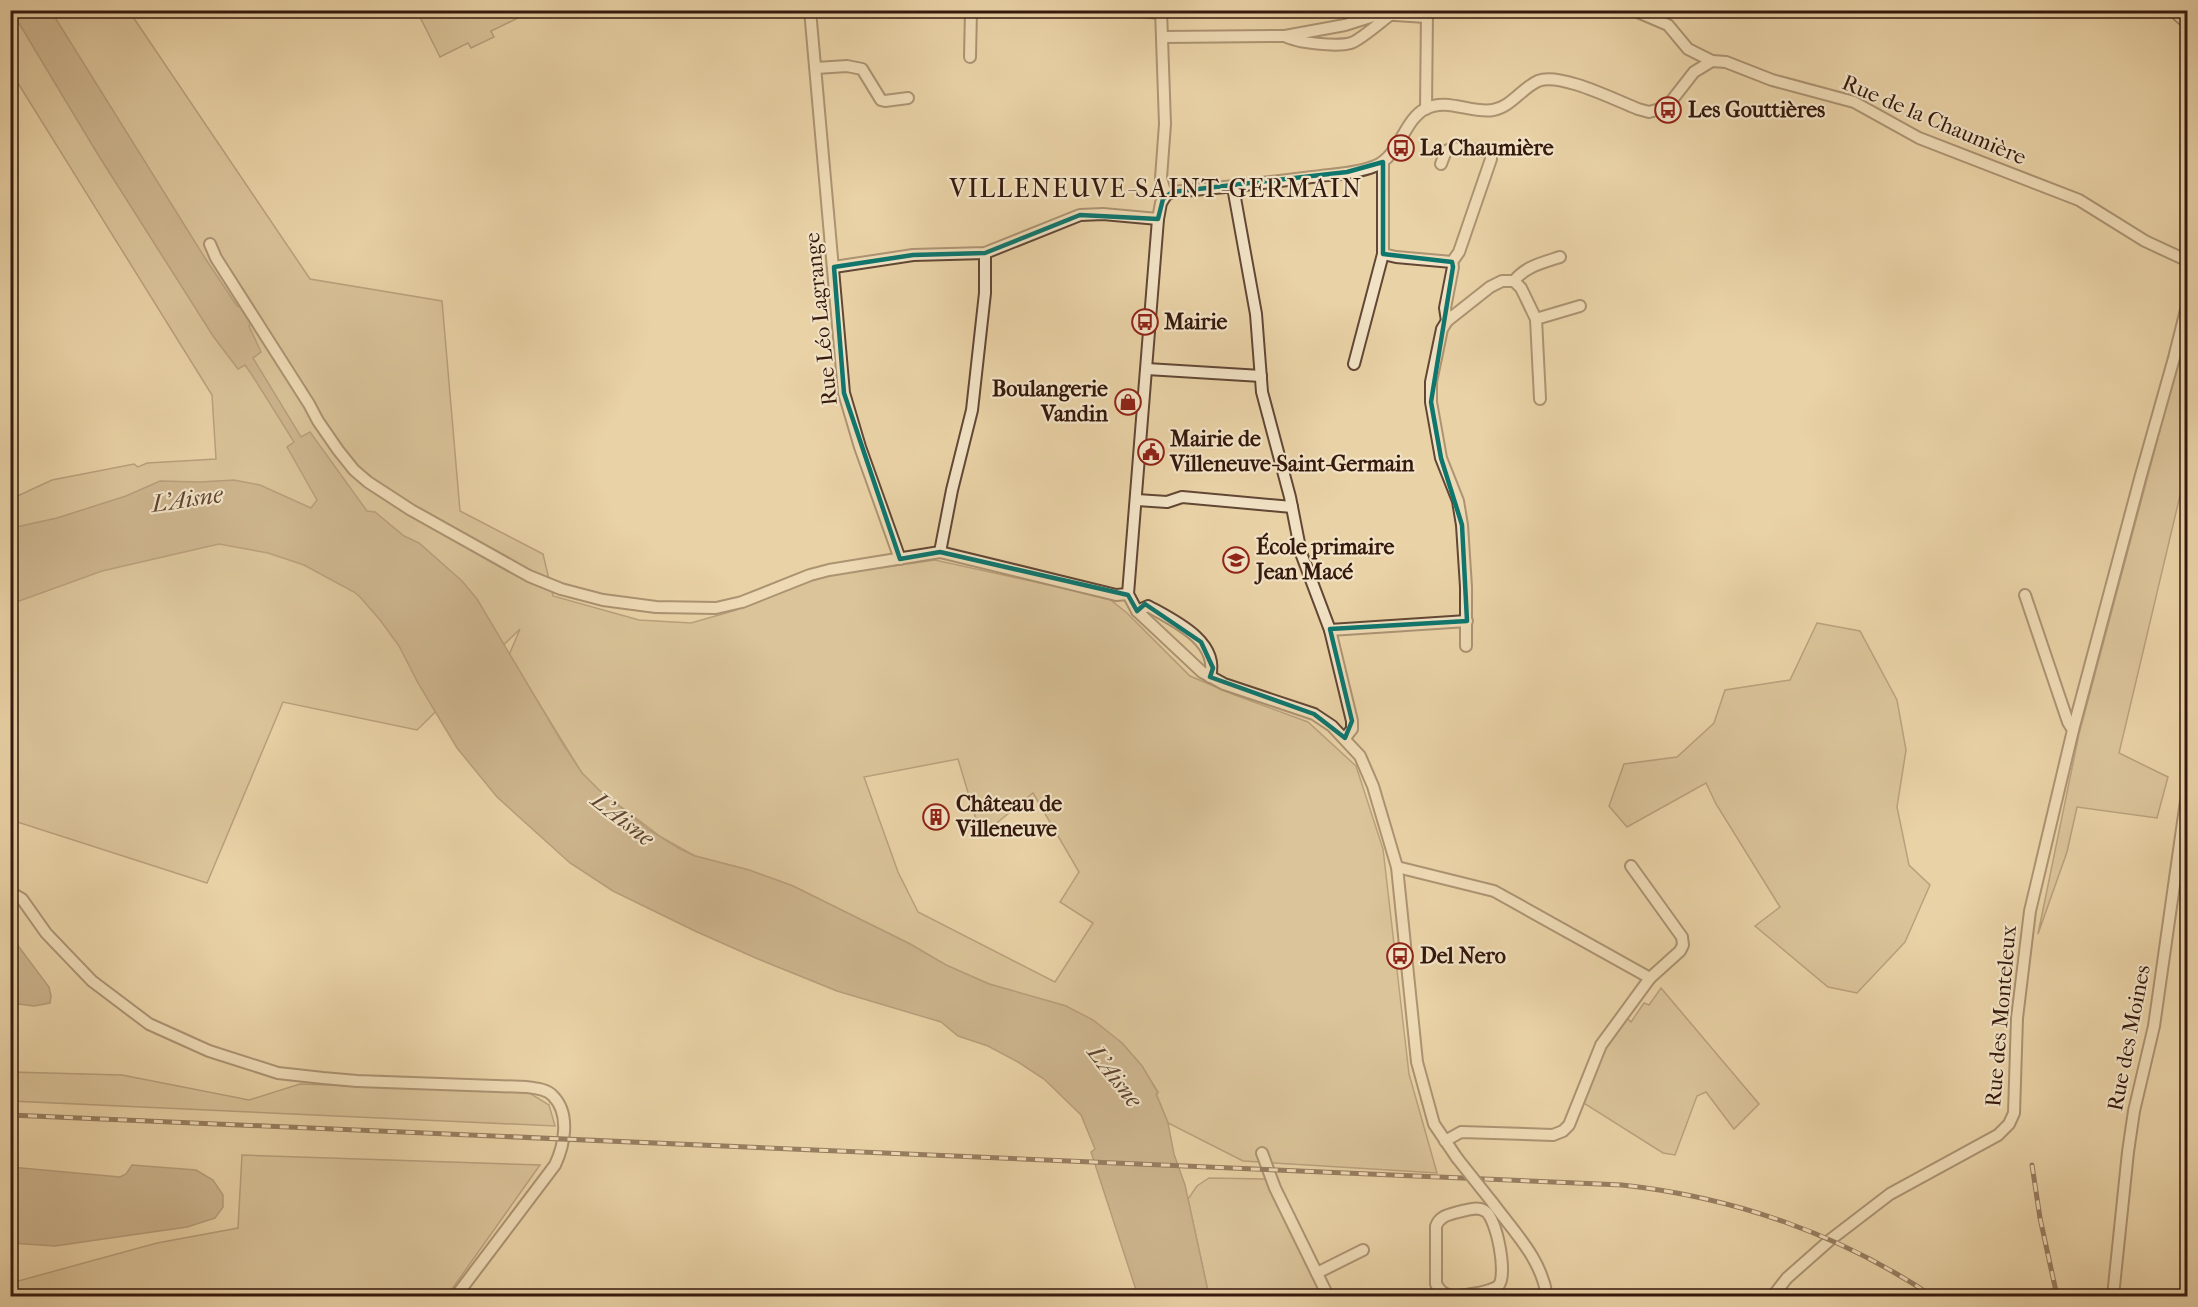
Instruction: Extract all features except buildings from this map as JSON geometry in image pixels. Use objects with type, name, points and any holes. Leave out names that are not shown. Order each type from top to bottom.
[{"type":"highway","points":[[2178,10],[2187,19]]},
{"type":"street","name":"Rue Léo Lagrange","points":[[810,10],[844,393],[860,447],[900,559]]},
{"type":"street","points":[[970,57],[971,10]]},
{"type":"street","points":[[1127,10],[1161,12],[1164,37],[1165,124],[1161,178],[1166,195]]},
{"type":"street","points":[[1633,10],[1668,24],[1688,49],[1694,72]]},
{"type":"street","points":[[1164,37],[1285,36],[1345,25],[1380,14],[1427,14],[1426,109]]},
{"type":"street","points":[[1285,36],[1293,40],[1313,43],[1349,44],[1390,15]]},
{"type":"street","points":[[1345,25],[1359,38]]},
{"type":"street","name":"Rue de la Chaumière","points":[[1688,49],[1712,61],[1726,62],[1772,80],[1854,102],[1919,138],[2095,209],[2145,241],[2187,261]]},
{"type":"street","points":[[1546,1296],[1540,1272],[1530,1250],[1434,1124],[1417,1062],[1397,867],[1373,786],[1360,756],[1332,726],[1314,714],[1210,677],[1191,663],[1139,609],[1128,594],[1158,219],[1161,203],[1166,195],[1172,192],[1233,187],[1373,167],[1383,162],[1411,124],[1426,109],[1443,104],[1490,111],[1501,108],[1538,82],[1555,79],[1649,111],[1669,104],[1694,72],[1712,61]]},
{"type":"street","points":[[816,68],[855,66],[866,74],[880,100],[908,98]]},
{"type":"street","points":[[1440,164],[1446,151],[1453,148],[1491,153],[1491,159],[1459,252],[1452,262],[1445,308],[1447,321]]},
{"type":"street","points":[[1354,364],[1383,254],[1383,162]]},
{"type":"street","points":[[1233,187],[1256,314],[1262,392],[1292,507],[1301,553],[1330,630],[1352,721],[1352,729],[1345,738]]},
{"type":"street","points":[[834,267],[913,255],[985,253],[1080,215],[1103,214],[1158,219]]},
{"type":"street","points":[[210,244],[216,258],[318,421],[354,470],[411,510],[529,576],[561,589],[603,600],[656,607],[708,609],[742,602],[810,574],[940,552],[1116,595],[1128,594]]},
{"type":"street","points":[[940,552],[952,490],[972,411],[985,293],[985,253]]},
{"type":"street","points":[[1383,254],[1452,262]]},
{"type":"street","points":[[1514,281],[1530,266],[1560,257]]},
{"type":"street","points":[[1466,646],[1467,621],[1462,525],[1458,501],[1440,458],[1431,402],[1431,382],[1442,329],[1447,321],[1490,287],[1502,281],[1514,281],[1521,288],[1536,319],[1537,377],[1540,399]]},
{"type":"street","points":[[2073,730],[2086,689],[2187,302]]},
{"type":"street","points":[[1536,319],[1580,306]]},
{"type":"street","points":[[1147,369],[1261,376]]},
{"type":"street","points":[[1137,500],[1167,502],[1182,497],[1292,507]]},
{"type":"street","points":[[2025,595],[2068,722],[2073,730]]},
{"type":"street","points":[[1139,609],[1148,606],[1186,628],[1201,642],[1213,668],[1210,677]]},
{"type":"street","points":[[1330,630],[1467,621]]},
{"type":"street","name":"Rue des Monteleux","points":[[1773,1296],[1787,1278],[1830,1240],[1890,1194],[1998,1134],[2009,1124],[2014,1113],[2017,1018],[2030,911],[2073,730]]},
{"type":"street","name":"Rue des Moines","points":[[2113,1296],[2128,1152],[2134,1111],[2154,1026],[2187,787]]},
{"type":"street","points":[[1451,1149],[1461,1132],[1548,1136],[1563,1131],[1575,1115],[1589,1070],[1601,1045],[1650,978],[1680,951],[1683,941],[1631,866]]},
{"type":"street","points":[[1397,867],[1405,867],[1494,891],[1650,978]]},
{"type":"street","points":[[10,892],[22,899],[46,933],[93,981],[149,1024],[209,1051],[278,1073],[357,1081],[526,1086],[543,1089],[553,1096],[558,1102],[563,1121],[564,1141],[555,1165],[456,1296]]},
{"type":"street","points":[[1262,1153],[1275,1188],[1328,1296]]},
{"type":"street","points":[[1469,1209],[1485,1211],[1489,1214],[1497,1238],[1503,1272],[1502,1282],[1497,1287],[1457,1296],[1447,1296],[1440,1291],[1436,1284],[1434,1244],[1439,1220],[1446,1215],[1469,1209]]},
{"type":"street","points":[[1497,1238],[1515,1232]]},
{"type":"street","points":[[1317,1273],[1363,1250]]},
{"type":"highlighted area","points":[[1383,162],[1383,254],[1452,262],[1453,267],[1431,402],[1441,458],[1462,525],[1467,621],[1330,629],[1352,721],[1345,738],[1314,714],[1210,677],[1213,668],[1201,642],[1145,604],[1137,611],[1128,595],[940,552],[900,559],[844,393],[834,267],[913,255],[985,253],[1080,215],[1158,219],[1163,199],[1172,192],[1347,172]]},
{"type":"shaded area","points":[[10,11],[129,11],[310,279],[442,301],[460,511],[543,554],[553,596],[639,620],[691,623],[733,611],[823,576],[935,560],[1108,598],[1127,613],[1190,676],[1308,722],[1356,766],[1383,849],[1409,1074],[1437,1173],[1243,1161],[1168,1123],[1156,1093],[1158,1092],[1142,1066],[1122,1043],[1066,1006],[989,984],[946,965],[910,944],[793,886],[749,870],[695,856],[661,837],[599,790],[582,773],[509,655],[520,629],[417,730],[283,702],[207,883],[11,820],[11,499],[52,480],[134,464],[138,467],[147,463],[216,459],[212,395],[11,72]],"holes":[[[958,759],[981,836],[1033,793],[1079,872],[1060,902],[1093,923],[1055,982],[918,912],[898,872],[864,777]]]},
{"type":"shaded area","points":[[417,11],[515,11],[518,18],[491,31],[494,37],[471,48],[468,43],[440,57]]},
{"type":"shaded area","points":[[2187,329],[2187,466],[2119,753],[2168,777],[2157,818],[2077,807],[2067,852],[2038,934],[2079,734]]},
{"type":"shaded area","points":[[1817,623],[1860,631],[1897,700],[1906,750],[1897,807],[1909,865],[1930,885],[1905,942],[1857,993],[1828,987],[1755,926],[1780,907],[1716,804],[1706,783],[1627,827],[1609,806],[1624,764],[1677,757],[1714,723],[1725,690],[1790,680]]},
{"type":"shaded area","points":[[1661,988],[1759,1104],[1734,1129],[1706,1092],[1697,1096],[1675,1155],[1663,1153],[1582,1102],[1589,1073],[1625,1016],[1631,1022],[1644,1003],[1649,1005]]},
{"type":"shaded area","points":[[11,1072],[122,1075],[249,1100],[300,1084],[528,1092],[549,1105],[555,1126],[11,1101]]},
{"type":"shaded area","points":[[242,1155],[540,1165],[447,1296],[11,1296],[11,1283],[157,1243],[238,1228]]},
{"type":"shaded area","points":[[1209,1178],[1266,1179],[1322,1296],[1209,1296],[1188,1199],[1197,1186]]},
{"type":"water","name":"L'Aisne","points":[[11,10],[51,11],[205,258],[251,324],[249,326],[261,352],[253,358],[301,437],[310,432],[367,511],[375,512],[404,536],[419,543],[462,581],[477,599],[582,773],[599,790],[649,830],[680,849],[695,856],[749,870],[793,886],[910,944],[946,965],[989,984],[1066,1006],[1093,1020],[1122,1043],[1142,1066],[1158,1093],[1156,1094],[1168,1123],[1174,1154],[1185,1185],[1209,1296],[1138,1296],[1091,1152],[1095,1149],[1081,1115],[1044,1079],[988,1046],[958,1036],[941,1022],[837,991],[695,931],[613,891],[570,863],[497,797],[457,748],[399,646],[380,620],[354,592],[304,565],[268,553],[219,544],[102,571],[11,604],[11,528],[57,518],[126,496],[160,481],[234,480],[260,485],[311,508],[317,500],[287,447],[294,442],[245,365],[238,369],[213,336],[97,153]]},
{"type":"water","points":[[10,935],[49,987],[50,1003],[34,1006],[11,1003]]},
{"type":"water","points":[[132,1165],[196,1170],[213,1180],[223,1195],[223,1207],[215,1218],[187,1227],[55,1246],[11,1243],[11,1167],[120,1177],[126,1174]]},
{"type":"railway","points":[[10,1115],[1622,1185],[1704,1199],[1784,1222],[1860,1254],[1932,1296]]},
{"type":"railway","points":[[2032,1165],[2040,1218],[2057,1296]]},
{"type":"place","name":"Les Gouttières","points":[[1668,110]]},
{"type":"place","name":"La Chaumière","points":[[1401,148]]},
{"type":"place","name":"Mairie","points":[[1145,322]]},
{"type":"place","name":"Boulangerie Vandin","points":[[1128,402]]},
{"type":"place","name":"Mairie de Villeneuve-Saint-Germain","points":[[1151,452]]},
{"type":"place","name":"École primaire Jean Macé","points":[[1236,560]]},
{"type":"place","name":"Château de Villeneuve","points":[[936,817]]},
{"type":"place","name":"Del Nero","points":[[1400,956]]},
{"type":"district","name":"VILLENEUVE-SAINT-GERMAIN","points":[[1156,188]]}]
